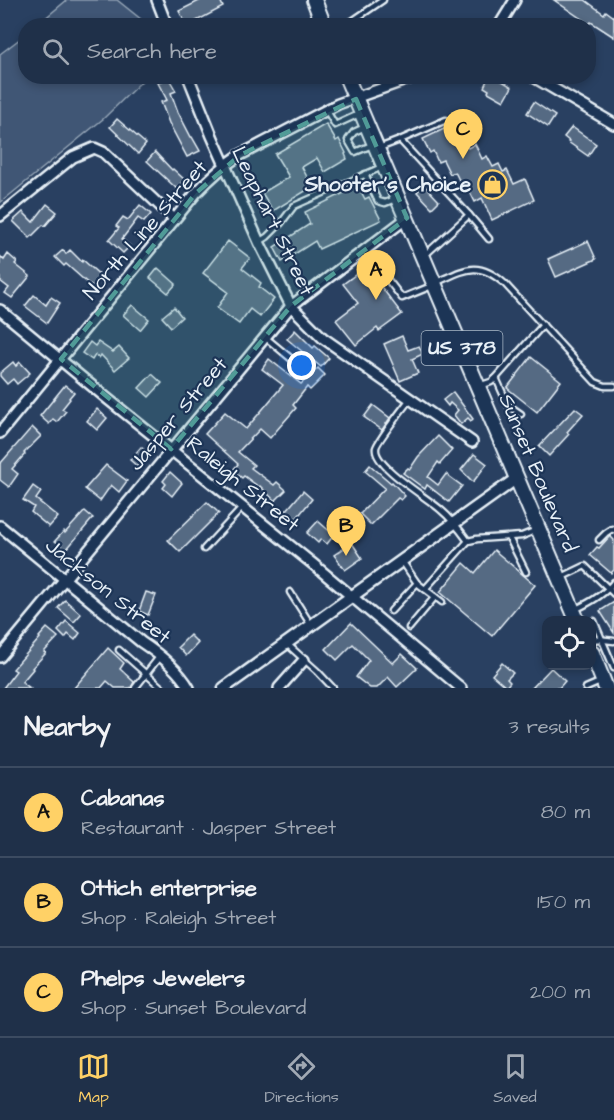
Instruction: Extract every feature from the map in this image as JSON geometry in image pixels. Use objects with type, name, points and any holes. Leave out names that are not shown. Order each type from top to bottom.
[{"type":"main road","points":[[314,0],[321,18]]},
{"type":"main road","name":"Sunset Boulevard","points":[[349,84],[575,615]]},
{"type":"main road","points":[[596,664],[605,684]]},
{"type":"street","points":[[157,0],[164,18]]},
{"type":"street","points":[[504,18],[515,0]]},
{"type":"street","name":"Leaphart Street","points":[[191,84],[260,242],[291,306],[323,338],[472,442]]},
{"type":"street","name":"North Line Street","points":[[0,433],[174,219],[225,164],[338,104],[396,84]]},
{"type":"street","points":[[545,84],[614,124]]},
{"type":"street","points":[[0,216],[74,157],[94,148],[103,152],[174,219]]},
{"type":"street","name":"Jasper Street","points":[[0,657],[291,306],[407,218]]},
{"type":"street","name":"Raleigh Street","points":[[0,310],[462,688]]},
{"type":"street","points":[[224,688],[516,478]]},
{"type":"street","name":"Jackson Street","points":[[0,526],[160,656],[181,676],[189,688]]},
{"type":"street","points":[[279,688],[304,660]]},
{"type":"lane","points":[[357,18],[383,0]]},
{"type":"lane","points":[[326,110],[334,125],[364,119]]},
{"type":"lane","points":[[364,119],[348,140],[355,152],[400,140],[446,120]]},
{"type":"lane","points":[[400,140],[489,239]]},
{"type":"lane","points":[[260,242],[281,223],[294,206],[384,166]]},
{"type":"lane","points":[[365,174],[378,201],[384,203],[398,198]]},
{"type":"lane","points":[[423,256],[469,215]]},
{"type":"lane","points":[[364,249],[402,298],[466,269],[476,268],[486,271],[505,284],[595,382],[605,386],[614,386]]},
{"type":"lane","points":[[478,386],[496,378],[543,325]]},
{"type":"lane","points":[[265,337],[300,366]]},
{"type":"lane","points":[[496,378],[508,405],[521,414]]},
{"type":"lane","points":[[410,399],[376,444],[375,453],[393,473],[432,502],[454,523],[468,541]]},
{"type":"lane","points":[[204,549],[243,507]]},
{"type":"lane","points":[[425,589],[468,541],[522,537],[539,529]]},
{"type":"lane","points":[[599,540],[612,529],[614,530]]},
{"type":"lane","points":[[509,538],[526,572]]},
{"type":"lane","points":[[402,561],[417,583],[442,602]]},
{"type":"lane","points":[[560,579],[585,566],[614,594]]},
{"type":"lane","points":[[575,615],[614,582]]},
{"type":"lane","points":[[391,612],[417,583]]},
{"type":"lane","points":[[290,592],[312,626]]},
{"type":"lane","points":[[409,628],[435,597]]},
{"type":"lane","points":[[596,626],[614,668]]},
{"type":"lane","points":[[596,639],[614,641]]},
{"type":"lane","points":[[287,644],[333,688]]},
{"type":"lane","points":[[118,650],[162,688]]},
{"type":"lane","points":[[135,688],[160,656]]},
{"type":"lane","points":[[586,688],[605,684]]},
{"type":"highlighted area","points":[[356,99],[407,218],[291,306],[171,449],[61,359],[196,193],[240,155]]},
{"type":"shaded area","points":[[67,0],[117,0],[140,18],[45,18]]},
{"type":"shaded area","points":[[18,40],[18,84],[139,84],[103,119],[0,203],[0,54]]},
{"type":"building","points":[[201,0],[220,0],[223,7],[202,18],[183,18],[179,11]]},
{"type":"building","points":[[554,0],[585,0],[604,14],[606,11],[614,17],[614,37],[596,25],[596,18],[580,18]]},
{"type":"building","points":[[159,84],[172,84],[176,91],[171,93],[178,112],[200,151],[187,157],[161,102],[167,100]]},
{"type":"building","points":[[485,84],[507,84],[512,87],[504,101],[488,92],[489,90],[484,87]]},
{"type":"building","points":[[534,102],[555,116],[548,127],[527,113]]},
{"type":"building","points":[[117,119],[146,144],[138,154],[110,127]]},
{"type":"building","points":[[326,124],[336,141],[339,139],[347,159],[325,172],[317,158],[302,167],[312,187],[273,211],[262,193],[289,177],[275,154]]},
{"type":"building","points":[[450,126],[457,140],[462,137],[468,148],[475,144],[482,159],[487,156],[493,167],[499,164],[503,172],[507,170],[514,184],[525,179],[534,200],[492,220],[482,198],[475,202],[468,188],[464,190],[455,172],[450,174],[443,160],[438,162],[433,151],[430,153],[423,139]]},
{"type":"building","points":[[572,127],[596,144],[588,156],[564,137]]},
{"type":"building","points":[[155,152],[185,180],[177,189],[147,161]]},
{"type":"building","points":[[424,185],[439,201],[432,208],[417,192]]},
{"type":"building","points":[[358,186],[365,199],[369,197],[381,220],[319,249],[315,241],[282,262],[274,247],[310,224],[305,212]]},
{"type":"building","points":[[47,204],[57,212],[30,238],[13,221],[23,212],[33,222]]},
{"type":"building","points":[[140,205],[151,214],[144,222],[138,218],[122,239],[130,246],[123,253],[109,240],[119,228],[116,226],[123,217],[128,220]]},
{"type":"building","points":[[228,241],[250,258],[242,268],[261,283],[259,287],[274,299],[260,317],[250,309],[239,324],[217,308],[228,292],[203,273]]},
{"type":"building","points":[[588,241],[596,259],[556,277],[548,259]]},
{"type":"building","points":[[63,250],[66,254],[70,250],[102,277],[92,287],[55,257]]},
{"type":"building","points":[[8,254],[17,262],[15,264],[30,276],[12,298],[5,293],[9,288],[0,281],[0,256],[4,260]]},
{"type":"building","points":[[366,267],[402,314],[379,331],[377,328],[356,345],[336,320],[358,303],[343,284]]},
{"type":"building","points":[[158,268],[176,284],[168,293],[150,278]]},
{"type":"building","points":[[34,295],[46,305],[51,297],[60,303],[47,323],[25,306]]},
{"type":"building","points":[[132,305],[149,319],[140,330],[123,315]]},
{"type":"building","points":[[174,307],[182,317],[171,327],[162,317]]},
{"type":"building","points":[[295,330],[313,348],[315,346],[329,358],[321,367],[287,339]]},
{"type":"building","points":[[402,336],[408,350],[419,346],[423,354],[412,359],[418,373],[400,381],[384,344]]},
{"type":"building","points":[[90,342],[95,346],[98,342],[113,352],[119,347],[129,358],[115,370],[101,355],[99,358],[95,355],[92,360],[82,353]]},
{"type":"building","points":[[531,357],[561,381],[537,412],[507,388]]},
{"type":"building","points":[[269,359],[301,384],[318,368],[325,375],[310,390],[307,387],[293,405],[296,408],[270,438],[260,429],[238,452],[254,465],[251,468],[274,485],[277,482],[286,490],[275,501],[260,486],[244,476],[242,478],[233,470],[238,464],[205,434],[225,412],[246,429],[283,385],[262,369]]},
{"type":"building","points":[[13,362],[16,366],[20,362],[30,373],[17,384],[13,379],[7,384],[0,373]]},
{"type":"building","points":[[152,374],[162,383],[149,397],[139,388]]},
{"type":"building","points":[[65,385],[74,392],[62,409],[66,411],[57,422],[53,419],[49,424],[40,416]]},
{"type":"building","points":[[453,392],[473,419],[471,421],[468,418],[461,424],[454,415],[458,410],[450,403],[448,406],[443,400]]},
{"type":"building","points":[[373,405],[390,418],[382,430],[364,417]]},
{"type":"building","points":[[575,408],[583,414],[549,456],[539,446]]},
{"type":"building","points":[[97,409],[107,418],[97,430],[87,421]]},
{"type":"building","points":[[32,427],[41,436],[12,469],[18,474],[9,487],[0,480],[0,464]]},
{"type":"building","points":[[438,436],[452,450],[440,464],[438,462],[428,477],[438,485],[446,474],[462,486],[449,502],[427,485],[425,489],[403,473],[408,468],[410,469]]},
{"type":"building","points":[[141,447],[149,454],[138,467],[130,460]]},
{"type":"building","points":[[474,454],[487,464],[473,482],[461,470]]},
{"type":"building","points":[[106,465],[127,481],[119,492],[111,485],[100,501],[85,489]]},
{"type":"building","points":[[370,465],[392,482],[405,496],[401,500],[398,498],[371,525],[360,514],[385,488],[365,471]]},
{"type":"building","points":[[170,472],[182,483],[172,496],[163,488],[166,484],[163,481]]},
{"type":"building","points":[[33,486],[41,492],[36,499],[58,517],[49,527],[31,512],[34,507],[23,500]]},
{"type":"building","points":[[303,491],[312,499],[296,519],[286,511]]},
{"type":"building","points":[[207,502],[219,513],[180,552],[168,540]]},
{"type":"building","points":[[85,511],[93,518],[66,550],[55,541]]},
{"type":"building","points":[[318,521],[334,535],[327,544],[321,539],[318,543],[307,533]]},
{"type":"building","points":[[610,536],[614,540],[614,570],[611,573],[590,555]]},
{"type":"building","points":[[352,543],[362,558],[345,570],[334,555]]},
{"type":"building","points":[[494,550],[535,585],[492,636],[440,592],[464,563],[475,573]]},
{"type":"building","points":[[146,592],[156,595],[148,615],[139,611]]},
{"type":"building","points":[[65,600],[81,614],[74,622],[58,608]]},
{"type":"building","points":[[614,602],[614,633],[600,611]]},
{"type":"building","points":[[66,621],[80,633],[75,640],[68,634],[65,638],[58,631]]},
{"type":"building","points":[[351,623],[393,663],[402,654],[417,668],[397,687],[388,677],[377,688],[370,688],[356,677],[369,660],[353,644],[337,660],[326,649]]},
{"type":"building","points":[[47,628],[58,637],[22,682],[30,688],[3,688],[16,671],[13,669]]},
{"type":"building","points":[[190,635],[198,643],[186,656],[178,647]]},
{"type":"building","points":[[108,648],[124,663],[120,669],[134,682],[131,688],[115,688],[107,681],[101,688],[74,688]]},
{"type":"building","points":[[502,663],[513,673],[507,679],[510,682],[506,687],[492,675]]},
{"type":"building","points":[[549,670],[553,670],[565,681],[559,688],[532,688]]},
{"type":"place","name":"Phelps Jewelers","points":[[463,159]]},
{"type":"place","name":"Shooter's Choice","points":[[492,184]]},
{"type":"place","name":"Cabanas","points":[[376,300]]},
{"type":"place","name":"Ottich enterprise","points":[[346,556]]}]
